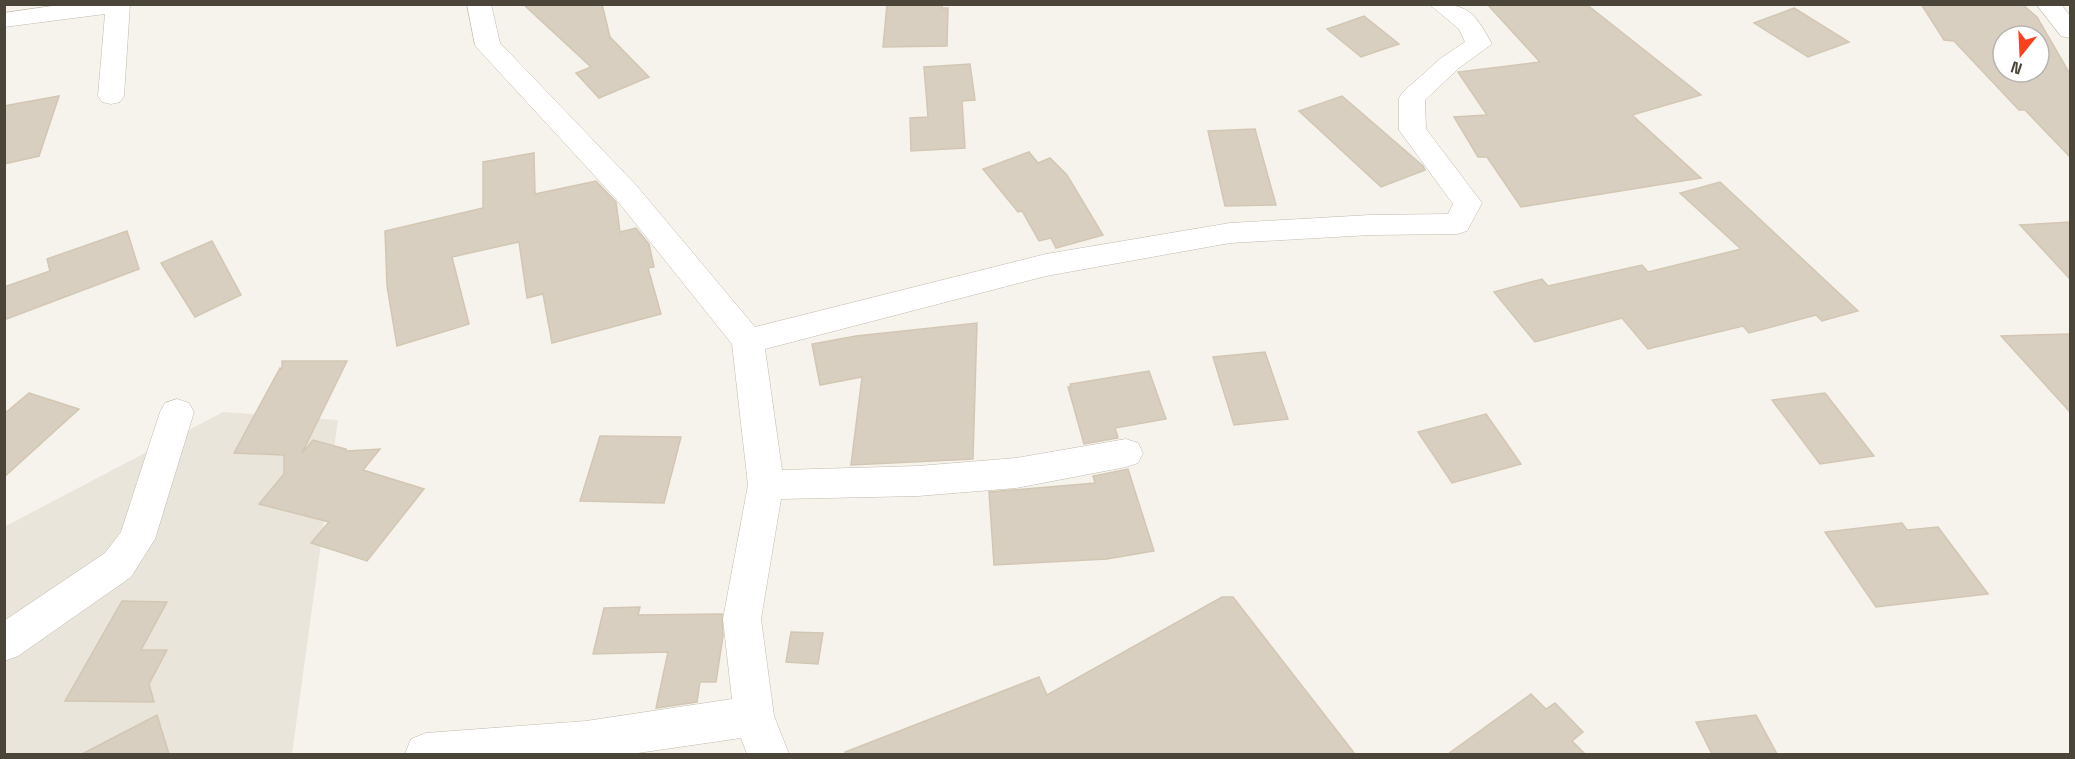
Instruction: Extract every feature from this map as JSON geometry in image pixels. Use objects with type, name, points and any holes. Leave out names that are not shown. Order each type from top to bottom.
[{"type":"street","points":[[480,4],[488,45],[626,192],[748,341],[766,485],[742,619],[754,716],[768,754]]},
{"type":"street","points":[[748,341],[1046,265],[1230,233],[1370,225],[1457,224],[1468,203],[1413,130],[1412,98],[1450,63],[1479,44],[1469,25],[1442,4]]},
{"type":"street","points":[[2048,4],[2070,31]]},
{"type":"street","points":[[4,20],[118,5],[111,96]]},
{"type":"street","points":[[4,643],[118,565],[137,540],[177,412]]},
{"type":"street","points":[[766,485],[918,481],[1016,473],[1126,453]]},
{"type":"street","points":[[426,754],[586,741],[754,716]]},
{"type":"shaded area","points":[[223,412],[338,420],[292,754],[5,754],[4,527]]},
{"type":"building","points":[[523,4],[602,4],[610,37],[649,77],[599,98],[576,73],[591,67]]},
{"type":"building","points":[[887,4],[942,4],[942,8],[948,8],[947,46],[883,47]]},
{"type":"building","points":[[1487,4],[1586,4],[1701,95],[1632,115],[1701,178],[1521,207],[1487,157],[1478,157],[1454,117],[1487,115],[1458,72],[1540,62]]},
{"type":"building","points":[[1921,4],[2022,4],[2037,17],[2041,24],[1991,24],[1991,80],[1954,41],[1944,40]]},
{"type":"building","points":[[1794,8],[1849,42],[1808,57],[1754,23]]},
{"type":"building","points":[[1364,16],[1399,44],[1361,57],[1327,29]]},
{"type":"building","points":[[2051,41],[2070,74],[2070,157],[2025,110],[2019,110],[1995,84],[2051,84]]},
{"type":"building","points":[[970,64],[975,100],[962,101],[965,148],[911,151],[910,118],[928,117],[924,67]]},
{"type":"building","points":[[59,96],[39,156],[4,164],[4,106]]},
{"type":"building","points":[[1342,96],[1425,170],[1381,187],[1299,111]]},
{"type":"building","points":[[1255,129],[1276,205],[1225,206],[1208,131]]},
{"type":"building","points":[[1029,152],[1038,163],[1050,158],[1067,175],[1103,235],[1056,248],[1051,238],[1039,241],[1022,211],[1018,212],[983,169]]},
{"type":"building","points":[[534,153],[535,194],[596,181],[616,202],[620,232],[636,228],[649,244],[654,267],[648,268],[661,314],[552,343],[543,294],[527,298],[519,242],[452,257],[469,324],[397,346],[387,286],[385,231],[483,208],[483,162]]},
{"type":"building","points":[[1720,182],[1858,311],[1822,321],[1816,315],[1749,333],[1743,326],[1648,349],[1622,318],[1535,342],[1494,292],[1542,279],[1548,286],[1642,265],[1648,272],[1741,249],[1680,193]]},
{"type":"building","points":[[2070,222],[2070,279],[2020,225]]},
{"type":"building","points":[[127,231],[139,269],[4,320],[4,287],[50,271],[47,259]]},
{"type":"building","points":[[212,241],[241,295],[195,317],[161,263]]},
{"type":"building","points":[[977,323],[973,459],[851,465],[862,377],[820,385],[812,344],[856,336]]},
{"type":"building","points":[[2070,334],[2070,412],[2001,336]]},
{"type":"building","points":[[1265,352],[1288,419],[1234,425],[1213,357]]},
{"type":"building","points":[[282,361],[347,361],[302,453],[313,440],[346,449],[346,451],[380,449],[363,470],[424,489],[367,561],[311,543],[329,522],[259,504],[284,474],[284,455],[234,453],[280,368],[282,370]]},
{"type":"building","points":[[1149,371],[1166,419],[1115,428],[1118,438],[1084,444],[1068,387],[1071,387],[1070,384]]},
{"type":"building","points":[[29,393],[79,409],[4,477],[4,414]]},
{"type":"building","points":[[1825,393],[1874,456],[1820,464],[1772,400]]},
{"type":"building","points":[[1486,414],[1521,464],[1452,483],[1418,432]]},
{"type":"building","points":[[600,436],[681,437],[664,503],[580,501]]},
{"type":"building","points":[[1128,469],[1154,551],[1107,559],[994,565],[989,492],[1095,483],[1093,476]]},
{"type":"building","points":[[1902,523],[1907,530],[1938,527],[1988,594],[1876,607],[1825,532]]},
{"type":"building","points":[[1222,597],[1233,597],[1355,754],[845,754],[845,752],[1039,677],[1047,695]]},
{"type":"building","points":[[122,601],[167,602],[141,650],[167,650],[149,684],[154,702],[65,701]]},
{"type":"building","points":[[640,607],[638,615],[722,614],[723,636],[716,682],[700,682],[697,702],[656,708],[668,652],[593,654],[604,608]]},
{"type":"building","points":[[791,632],[823,633],[818,664],[786,662]]},
{"type":"building","points":[[1531,694],[1546,709],[1555,703],[1583,732],[1572,741],[1585,754],[1448,754]]},
{"type":"building","points":[[157,715],[169,754],[82,754]]},
{"type":"building","points":[[1756,715],[1777,754],[1712,754],[1696,722]]}]
